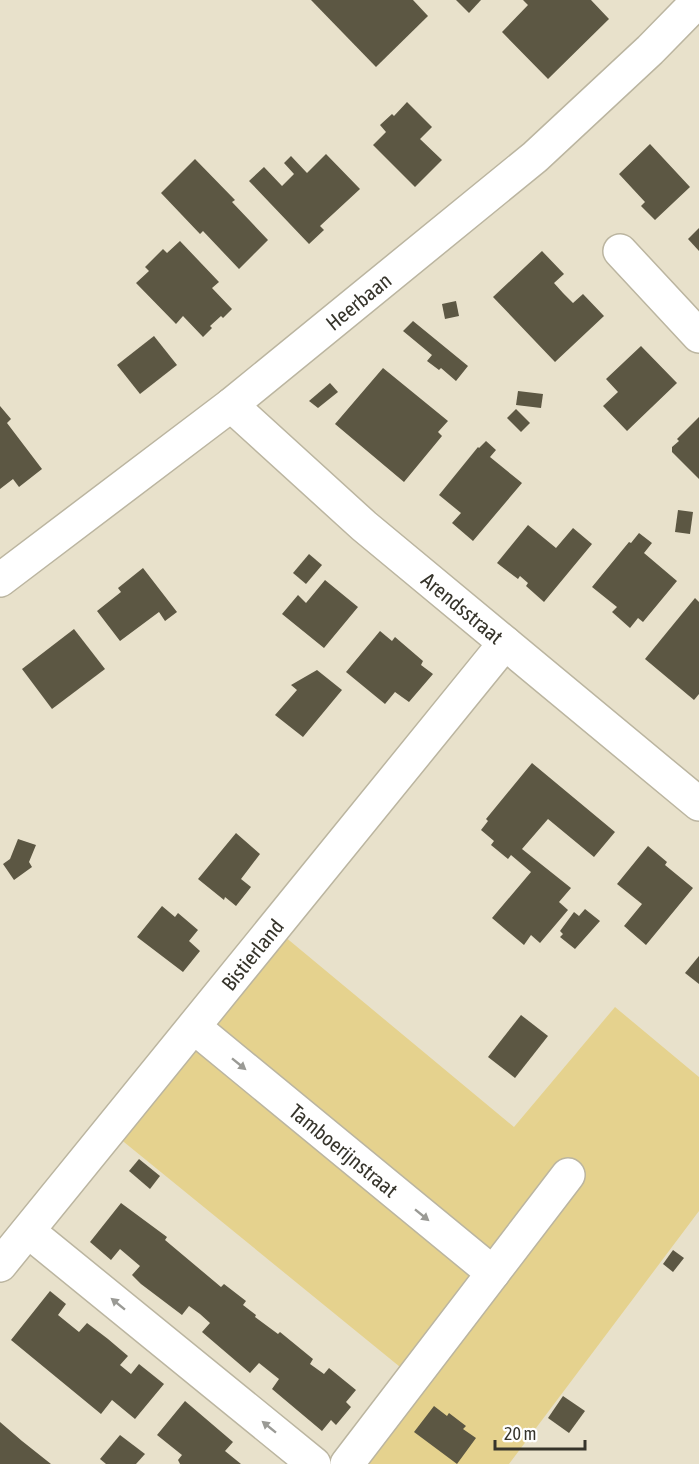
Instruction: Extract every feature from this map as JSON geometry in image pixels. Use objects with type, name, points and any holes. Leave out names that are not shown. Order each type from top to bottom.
[{"type":"street","name":"Heerbaan","points":[[0,580],[231,405],[535,157],[650,50],[699,0]]},
{"type":"street","points":[[620,251],[699,336]]},
{"type":"street","name":"Arendsstraat","points":[[231,405],[364,526],[699,804]]},
{"type":"street","name":"Bistierland","points":[[0,1266],[504,644]]},
{"type":"street","name":"Tamboerijnstraat","points":[[194,1027],[493,1274]]},
{"type":"street","points":[[347,1464],[568,1175]]},
{"type":"street","points":[[28,1231],[314,1464]]},
{"type":"shaded area","points":[[284,936],[514,1127],[615,1007],[699,1077],[699,1211],[509,1464],[337,1464],[405,1371],[119,1138]]},
{"type":"building","points":[[311,0],[413,0],[428,16],[376,67]]},
{"type":"building","points":[[456,0],[481,0],[469,13]]},
{"type":"building","points":[[523,0],[591,0],[609,19],[548,79],[502,32],[528,5]]},
{"type":"building","points":[[407,102],[432,127],[420,139],[442,160],[415,187],[373,145],[386,132],[380,125],[392,114],[394,116]]},
{"type":"building","points":[[650,144],[690,187],[655,220],[641,206],[645,202],[619,174]]},
{"type":"building","points":[[326,154],[360,189],[320,226],[324,230],[309,244],[249,181],[264,167],[282,186],[294,174],[284,163],[291,156],[307,173]]},
{"type":"building","points":[[195,159],[235,200],[232,202],[268,240],[239,269],[203,231],[200,234],[161,193]]},
{"type":"building","points":[[699,228],[699,251],[688,239]]},
{"type":"building","points":[[180,241],[219,282],[212,288],[232,309],[210,326],[212,328],[203,337],[183,316],[176,324],[136,283],[149,271],[145,267],[163,249],[167,253]]},
{"type":"building","points":[[542,251],[564,274],[554,283],[563,293],[573,303],[583,294],[604,316],[555,362],[493,297]]},
{"type":"building","points":[[456,301],[459,316],[445,319],[442,304]]},
{"type":"building","points":[[413,321],[468,366],[456,381],[441,368],[439,370],[427,361],[432,355],[403,331]]},
{"type":"building","points":[[154,336],[177,365],[140,394],[117,365]]},
{"type":"building","points":[[641,346],[677,383],[627,431],[603,406],[618,392],[606,379]]},
{"type":"building","points":[[383,368],[448,421],[438,432],[442,436],[404,482],[335,424]]},
{"type":"building","points":[[330,383],[338,392],[318,408],[309,401]]},
{"type":"building","points":[[518,391],[543,394],[541,408],[516,405]]},
{"type":"building","points":[[0,406],[11,419],[7,423],[42,469],[19,487],[13,479],[0,489]]},
{"type":"building","points":[[516,409],[530,423],[521,432],[507,418]]},
{"type":"building","points":[[699,417],[699,479],[672,452],[672,447]]},
{"type":"building","points":[[486,441],[496,450],[490,457],[522,483],[473,541],[452,523],[461,513],[439,495],[478,447]]},
{"type":"building","points":[[678,510],[693,512],[690,534],[675,532]]},
{"type":"building","points":[[528,525],[556,548],[573,528],[592,544],[544,602],[526,586],[528,583],[520,576],[518,579],[497,563]]},
{"type":"building","points":[[639,533],[652,543],[644,553],[677,581],[643,622],[638,618],[630,628],[612,612],[617,607],[592,587]]},
{"type":"building","points":[[309,554],[322,565],[306,584],[293,573]]},
{"type":"building","points":[[143,568],[177,612],[165,621],[159,612],[120,641],[97,611],[121,592],[118,588]]},
{"type":"building","points":[[325,580],[358,607],[324,648],[282,614],[298,595],[306,603]]},
{"type":"building","points":[[695,598],[699,602],[699,694],[694,700],[645,659]]},
{"type":"building","points":[[74,629],[105,669],[52,709],[22,669]]},
{"type":"building","points":[[380,631],[392,641],[395,637],[423,661],[421,665],[433,674],[409,702],[395,692],[385,704],[346,672]]},
{"type":"building","points":[[317,670],[342,690],[303,737],[275,715],[297,690],[291,685]]},
{"type":"building","points":[[532,763],[615,832],[594,857],[548,819],[522,849],[571,888],[559,902],[568,910],[540,943],[531,935],[524,945],[492,918],[531,872],[511,855],[508,859],[491,845],[494,841],[481,830],[488,821],[486,819]]},
{"type":"building","points":[[236,833],[260,854],[241,879],[251,887],[236,906],[225,897],[224,900],[198,879]]},
{"type":"building","points":[[18,839],[36,845],[29,862],[32,867],[14,880],[3,864],[10,859]]},
{"type":"building","points":[[648,846],[667,862],[665,865],[693,888],[646,945],[624,926],[642,904],[617,884]]},
{"type":"building","points":[[162,906],[175,917],[178,913],[198,930],[189,941],[200,951],[183,972],[137,937]]},
{"type":"building","points":[[585,909],[600,921],[575,949],[560,937],[563,934],[560,931],[574,912],[579,916]]},
{"type":"building","points":[[699,956],[699,984],[685,973]]},
{"type":"building","points":[[521,1015],[548,1036],[515,1078],[488,1057]]},
{"type":"building","points":[[139,1159],[160,1176],[150,1189],[129,1171]]},
{"type":"building","points":[[121,1203],[167,1237],[165,1240],[221,1287],[224,1284],[246,1301],[243,1305],[256,1315],[255,1317],[278,1334],[280,1332],[313,1359],[310,1364],[324,1374],[329,1368],[356,1390],[346,1402],[351,1407],[336,1425],[331,1420],[322,1431],[272,1389],[279,1379],[259,1363],[250,1373],[202,1332],[210,1323],[200,1314],[189,1306],[182,1315],[132,1275],[140,1266],[120,1249],[111,1260],[90,1242]]},
{"type":"building","points":[[673,1250],[684,1258],[673,1272],[663,1264]]},
{"type":"building","points":[[50,1291],[66,1304],[58,1315],[79,1332],[87,1323],[108,1339],[128,1356],[120,1365],[131,1374],[139,1364],[164,1384],[135,1419],[112,1400],[101,1414],[11,1340]]},
{"type":"building","points":[[563,1396],[585,1411],[569,1433],[548,1418]]},
{"type":"building","points":[[185,1401],[233,1442],[225,1451],[241,1464],[180,1464],[178,1460],[182,1455],[157,1435]]},
{"type":"building","points":[[434,1406],[447,1416],[449,1413],[466,1426],[463,1429],[476,1438],[457,1464],[414,1432]]},
{"type":"building","points":[[0,1422],[22,1441],[51,1464],[0,1464]]},
{"type":"building","points":[[120,1435],[145,1454],[136,1464],[106,1464],[100,1459]]}]
